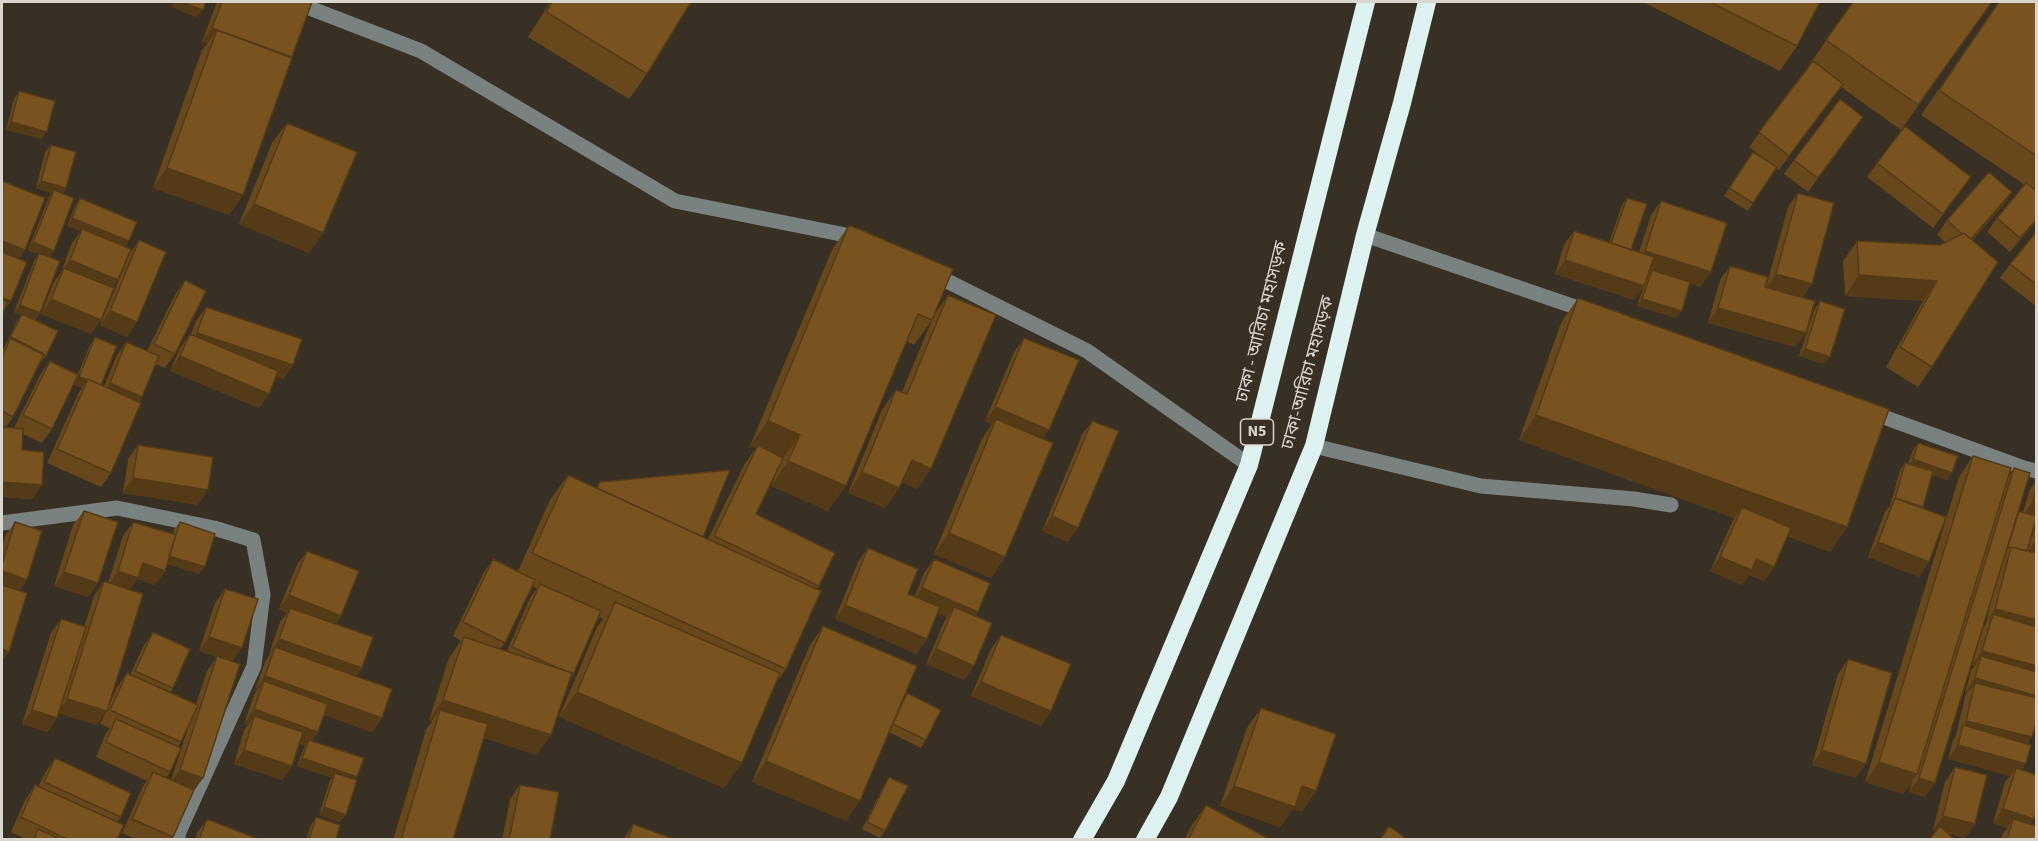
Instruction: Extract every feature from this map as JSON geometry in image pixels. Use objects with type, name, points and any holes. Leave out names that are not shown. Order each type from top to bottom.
[{"type":"highway","name":"ঢাকা - আরিচা মহাসড়ক","points":[[1082,840],[1116,781],[1249,465],[1366,2]]},
{"type":"highway","name":"ঢাকা-আরিচা মহাসড়ক","points":[[1145,840],[1168,797],[1314,446],[1365,235],[1427,2]]},
{"type":"street","points":[[294,2],[421,51],[675,201],[862,238],[872,244]]},
{"type":"street","points":[[1365,235],[1601,316]]},
{"type":"street","points":[[915,265],[1087,351],[1249,465]]},
{"type":"street","points":[[1858,408],[2037,471]]},
{"type":"street","points":[[1314,446],[1481,486],[1634,499],[1671,505]]},
{"type":"street","points":[[2,523],[117,508],[214,528],[253,540],[263,594],[254,666],[178,834],[178,840]]},
{"type":"building","points":[[181,2],[206,2],[203,10]]},
{"type":"building","points":[[222,2],[312,2],[292,57],[212,28]]},
{"type":"building","points":[[552,2],[691,2],[647,74],[546,12]]},
{"type":"building","points":[[1710,2],[1820,2],[1797,46]]},
{"type":"building","points":[[1853,2],[1992,2],[1918,105],[1826,40]]},
{"type":"building","points":[[1999,2],[2037,2],[2037,156],[1939,90]]},
{"type":"building","points":[[217,30],[292,58],[243,195],[167,168]]},
{"type":"building","points":[[1813,61],[1843,84],[1789,156],[1759,132]]},
{"type":"building","points":[[19,91],[55,101],[47,132],[11,122]]},
{"type":"building","points":[[1840,99],[1863,117],[1818,178],[1794,160]]},
{"type":"building","points":[[287,123],[357,152],[323,233],[254,204]]},
{"type":"building","points":[[1905,126],[1971,177],[1943,214],[1877,163]]},
{"type":"building","points":[[51,145],[76,152],[66,188],[41,181]]},
{"type":"building","points":[[1753,152],[1777,167],[1753,203],[1729,188]]},
{"type":"building","points":[[1989,172],[2012,192],[1971,239],[1947,220]]},
{"type":"building","points":[[2,181],[45,198],[25,250],[2,241]]},
{"type":"building","points":[[2026,183],[2037,191],[2037,219],[2020,238],[1997,218]]},
{"type":"building","points":[[54,190],[74,198],[54,251],[33,242]]},
{"type":"building","points":[[1798,193],[1834,203],[1812,284],[1776,274]]},
{"type":"building","points":[[80,198],[137,222],[129,241],[72,218]]},
{"type":"building","points":[[1627,198],[1647,204],[1631,250],[1611,243]]},
{"type":"building","points":[[1661,201],[1727,223],[1711,272],[1645,251]]},
{"type":"building","points":[[849,225],[953,269],[932,320],[918,314],[846,486],[788,461],[800,435],[768,421]]},
{"type":"building","points":[[82,229],[131,249],[118,280],[70,260]]},
{"type":"building","points":[[1574,231],[1654,257],[1644,286],[1565,260]]},
{"type":"building","points":[[2037,231],[2037,285],[2010,264]]},
{"type":"building","points":[[1964,233],[1998,262],[1932,367],[1900,347],[1937,281],[1859,275],[1857,241],[1940,245]]},
{"type":"building","points":[[139,240],[166,252],[137,322],[110,311]]},
{"type":"building","points":[[2,252],[27,262],[11,301],[2,298]]},
{"type":"building","points":[[39,253],[60,261],[40,313],[20,305]]},
{"type":"building","points":[[1730,266],[1768,277],[1765,287],[1815,301],[1806,333],[1718,308]]},
{"type":"building","points":[[64,268],[114,288],[101,320],[51,299]]},
{"type":"building","points":[[1652,270],[1690,282],[1682,311],[1642,299]]},
{"type":"building","points":[[185,280],[206,291],[175,354],[154,344]]},
{"type":"building","points":[[948,295],[996,315],[931,469],[912,460],[899,488],[862,472],[896,390],[907,394]]},
{"type":"building","points":[[1578,298],[1889,409],[1847,527],[1536,415]]},
{"type":"building","points":[[2,300],[7,302],[2,316]]},
{"type":"building","points":[[1820,301],[1845,309],[1830,357],[1805,349]]},
{"type":"building","points":[[206,307],[302,339],[293,365],[197,333]]},
{"type":"building","points":[[22,314],[58,331],[46,356],[10,338]]},
{"type":"building","points":[[190,334],[278,371],[269,394],[180,356]]},
{"type":"building","points":[[11,337],[44,354],[13,417],[2,411],[2,357]]},
{"type":"building","points":[[95,337],[117,346],[101,385],[79,377]]},
{"type":"building","points":[[1024,338],[1079,360],[1049,430],[995,407]]},
{"type":"building","points":[[126,342],[159,356],[142,397],[110,383]]},
{"type":"building","points":[[50,361],[78,375],[52,429],[23,415]]},
{"type":"building","points":[[88,379],[141,403],[111,473],[57,449]]},
{"type":"building","points":[[996,419],[1053,443],[1005,557],[949,533]]},
{"type":"building","points":[[1092,421],[1119,431],[1078,528],[1052,516]]},
{"type":"building","points":[[2,427],[23,429],[22,450],[44,452],[42,485],[2,482]]},
{"type":"building","points":[[1918,443],[1958,456],[1952,473],[1913,459]]},
{"type":"building","points":[[138,445],[213,457],[208,490],[133,478]]},
{"type":"building","points":[[758,445],[783,458],[756,514],[835,553],[819,586],[714,536]]},
{"type":"building","points":[[1973,456],[2011,468],[1917,774],[1879,762]]},
{"type":"building","points":[[1905,463],[1933,471],[1923,507],[1895,498]]},
{"type":"building","points":[[2014,468],[2030,473],[1935,783],[1919,778]]},
{"type":"building","points":[[730,470],[703,537],[597,488],[600,482]]},
{"type":"building","points":[[568,475],[821,591],[786,669],[532,553]]},
{"type":"building","points":[[2037,487],[2037,502],[2033,501]]},
{"type":"building","points":[[1895,498],[1946,517],[1929,562],[1878,542]]},
{"type":"building","points":[[1742,507],[1791,528],[1774,567],[1756,559],[1752,570],[1720,557]]},
{"type":"building","points":[[84,511],[118,522],[98,583],[64,572]]},
{"type":"building","points":[[2019,511],[2037,516],[2027,551],[2008,547]]},
{"type":"building","points":[[15,522],[42,531],[27,580],[2,571]]},
{"type":"building","points":[[133,522],[176,535],[165,571],[143,563],[138,578],[118,571]]},
{"type":"building","points":[[180,522],[215,534],[205,567],[169,556]]},
{"type":"building","points":[[2011,547],[2037,553],[2037,620],[1995,609]]},
{"type":"building","points":[[868,548],[918,569],[908,594],[940,607],[927,639],[845,605]]},
{"type":"building","points":[[307,551],[359,571],[341,616],[289,595]]},
{"type":"building","points":[[493,559],[535,580],[505,643],[463,622]]},
{"type":"building","points":[[934,559],[990,583],[978,612],[922,588]]},
{"type":"building","points":[[104,581],[143,594],[107,711],[67,699]]},
{"type":"building","points":[[540,584],[601,611],[573,675],[512,647]]},
{"type":"building","points":[[2,585],[27,593],[9,652],[2,649]]},
{"type":"building","points":[[225,589],[258,599],[242,648],[209,637]]},
{"type":"building","points":[[615,602],[780,673],[742,763],[577,692]]},
{"type":"building","points":[[954,607],[992,623],[974,666],[936,649]]},
{"type":"building","points":[[290,608],[373,637],[362,668],[279,639]]},
{"type":"building","points":[[1993,614],[2037,627],[2037,666],[1982,651]]},
{"type":"building","points":[[61,619],[86,627],[57,718],[32,710]]},
{"type":"building","points":[[823,626],[917,666],[860,801],[766,761]]},
{"type":"building","points":[[153,632],[190,649],[173,688],[135,671]]},
{"type":"building","points":[[1001,635],[1071,664],[1051,711],[981,682]]},
{"type":"building","points":[[464,637],[572,673],[551,735],[443,700]]},
{"type":"building","points":[[275,647],[392,689],[382,718],[265,676]]},
{"type":"building","points":[[217,656],[240,664],[203,778],[180,770]]},
{"type":"building","points":[[1981,656],[2037,672],[2037,696],[1975,678]]},
{"type":"building","points":[[1848,659],[1892,673],[1866,764],[1822,750]]},
{"type":"building","points":[[127,673],[198,705],[181,742],[110,710]]},
{"type":"building","points":[[264,681],[328,704],[318,732],[254,709]]},
{"type":"building","points":[[1975,683],[2037,698],[2037,720],[2032,737],[1966,721]]},
{"type":"building","points":[[907,693],[941,710],[926,740],[893,724]]},
{"type":"building","points":[[1261,708],[1336,734],[1316,791],[1302,786],[1295,807],[1234,786]]},
{"type":"building","points":[[440,710],[488,724],[453,840],[401,840]]},
{"type":"building","points":[[254,716],[303,732],[292,766],[244,750]]},
{"type":"building","points":[[116,719],[181,748],[170,772],[106,742]]},
{"type":"building","points":[[1963,725],[2031,745],[2026,764],[1958,745]]},
{"type":"building","points":[[309,740],[364,758],[357,777],[302,758]]},
{"type":"building","points":[[55,758],[131,793],[121,817],[44,782]]},
{"type":"building","points":[[1955,767],[1987,775],[1975,824],[1943,816]]},
{"type":"building","points":[[2016,768],[2037,775],[2037,810],[2034,819],[2003,809]]},
{"type":"building","points":[[153,772],[194,790],[173,837],[132,819]]},
{"type":"building","points":[[335,773],[357,780],[346,815],[324,807]]},
{"type":"building","points":[[889,777],[908,786],[885,831],[867,822]]},
{"type":"building","points":[[35,785],[124,825],[117,840],[69,840],[21,817]]},
{"type":"building","points":[[520,785],[559,792],[550,840],[509,840]]},
{"type":"building","points":[[1206,805],[1271,840],[1188,840]]},
{"type":"building","points":[[316,817],[340,825],[336,840],[309,840]]},
{"type":"building","points":[[207,819],[261,840],[199,840]]},
{"type":"building","points":[[2013,819],[2037,826],[2037,840],[2007,840]]},
{"type":"building","points":[[633,824],[677,840],[628,840]]},
{"type":"building","points":[[1389,826],[1408,840],[1380,840]]},
{"type":"building","points":[[1940,826],[1955,840],[1929,840]]},
{"type":"building","points":[[38,829],[62,840],[34,840]]}]
